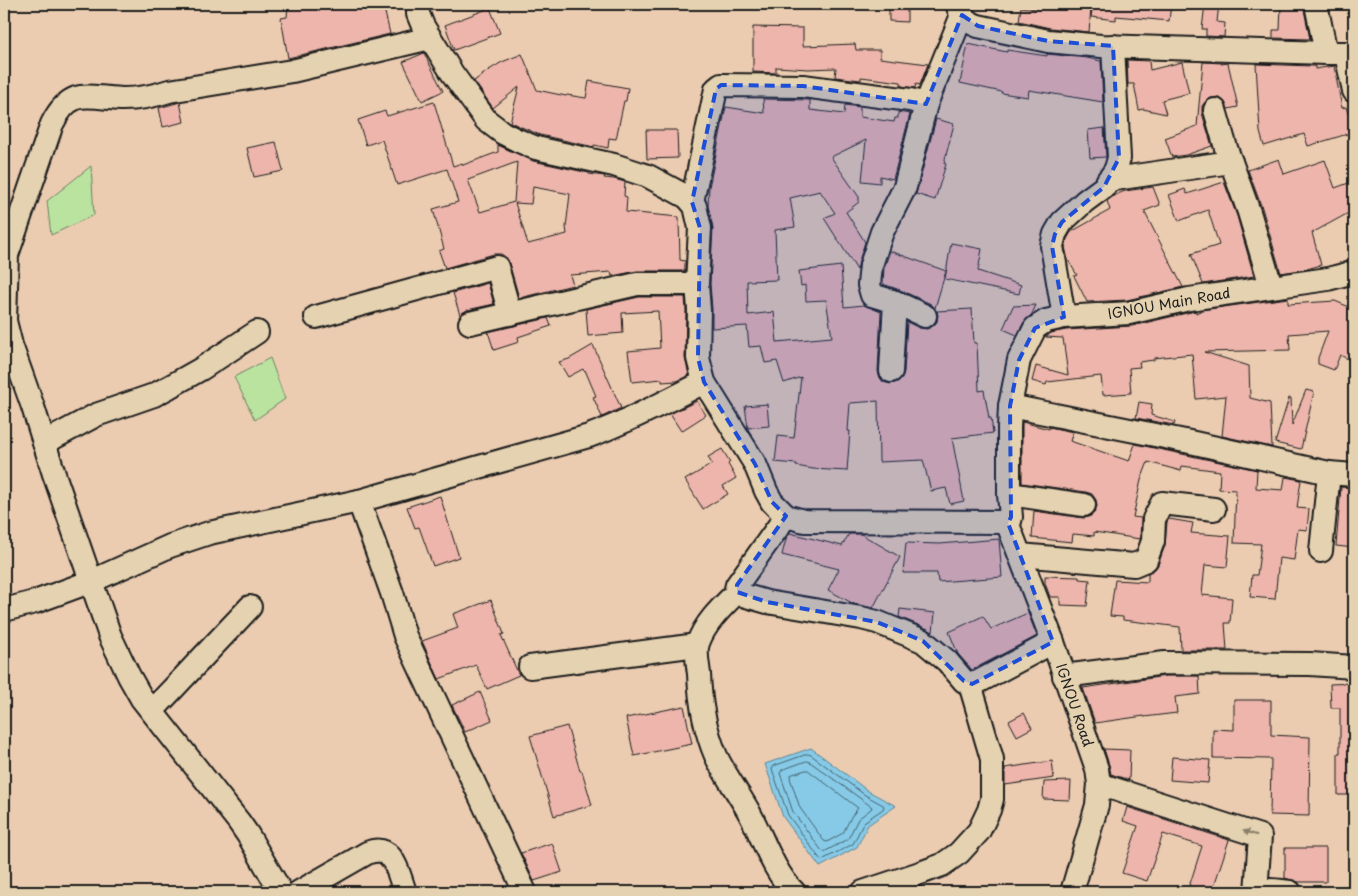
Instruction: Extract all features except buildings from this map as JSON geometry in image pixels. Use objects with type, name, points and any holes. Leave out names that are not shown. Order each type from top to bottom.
[{"type":"street","points":[[1316,4],[1342,53],[1354,91]]},
{"type":"street","points":[[413,7],[452,73],[486,120],[503,133],[536,148],[614,165],[648,176],[688,197],[692,202],[697,211],[700,228],[698,358],[704,382],[755,464],[772,502],[786,516],[804,521],[1007,522]]},
{"type":"street","points":[[960,10],[968,22],[978,26],[1048,41],[1113,46],[1342,53]]},
{"type":"street","points":[[925,316],[895,302],[872,295],[869,286],[871,264],[882,232],[905,187],[926,104],[960,10]]},
{"type":"street","points":[[281,892],[239,822],[142,699],[114,644],[11,345],[6,320],[7,255],[52,124],[63,108],[76,98],[135,99],[150,97],[169,91],[292,71],[430,38]]},
{"type":"street","points":[[1064,317],[1052,246],[1055,234],[1062,222],[1085,201],[1104,188],[1116,169],[1119,158],[1113,46]]},
{"type":"street","points":[[692,202],[716,89],[721,85],[803,86],[910,100],[926,104]]},
{"type":"street","points":[[1215,110],[1271,286]]},
{"type":"street","points":[[1108,180],[1231,162]]},
{"type":"street","points":[[316,317],[497,267],[510,314]]},
{"type":"street","name":"IGNOU Main Road","points":[[1007,522],[1010,521],[1011,516],[1009,494],[1010,406],[1019,360],[1035,328],[1046,321],[1064,317],[1128,313],[1189,299],[1353,276]]},
{"type":"street","points":[[470,323],[637,284],[698,284]]},
{"type":"street","points":[[892,371],[895,302]]},
{"type":"street","points":[[44,443],[96,415],[154,395],[201,369],[257,332]]},
{"type":"street","points":[[4,610],[35,602],[92,581],[170,546],[208,533],[359,501],[589,436],[641,415],[704,382]]},
{"type":"street","points":[[1010,406],[1329,472],[1354,475]]},
{"type":"street","points":[[1321,551],[1329,472]]},
{"type":"street","points":[[1009,494],[1084,505]]},
{"type":"street","points":[[359,501],[392,593],[405,636],[526,892]]},
{"type":"street","points":[[1020,554],[1134,565],[1146,560],[1153,540],[1154,518],[1162,503],[1214,508]]},
{"type":"street","points":[[786,516],[738,584],[737,592],[714,616],[703,631],[697,645],[704,721],[710,742],[717,758],[750,814],[783,880],[794,892]]},
{"type":"street","name":"IGNOU Road","points":[[1007,522],[1053,642],[1097,769],[1099,784],[1097,805],[1072,892]]},
{"type":"street","points":[[737,592],[742,596],[767,602],[877,622],[923,641],[948,661],[964,681],[970,684],[978,682],[1053,642]]},
{"type":"street","points":[[152,711],[250,608]]},
{"type":"street","points":[[530,668],[697,645]]},
{"type":"street","points":[[1064,676],[1165,663],[1310,664],[1354,668]]},
{"type":"street","points":[[863,892],[942,865],[959,853],[979,830],[992,799],[992,759],[970,684]]},
{"type":"street","points":[[1099,784],[1260,836],[1257,892],[1261,890],[1290,892]]},
{"type":"street","points":[[300,892],[376,849],[386,852],[392,858],[405,892]]},
{"type":"highlighted area","points":[[962,15],[978,26],[1048,41],[1113,46],[1119,158],[1104,187],[1062,222],[1055,234],[1052,246],[1064,317],[1035,328],[1019,360],[1010,406],[1011,517],[1008,523],[1053,642],[972,684],[964,681],[923,641],[877,622],[767,602],[737,592],[737,585],[786,516],[772,502],[755,464],[704,382],[698,358],[700,228],[692,202],[716,89],[721,85],[803,86],[926,104]]},
{"type":"green space","points":[[91,166],[94,215],[51,235],[47,201]]},
{"type":"green space","points":[[270,358],[285,399],[255,420],[234,377]]},
{"type":"water","points":[[811,748],[868,791],[896,806],[868,825],[857,847],[820,867],[783,817],[765,764]]}]
